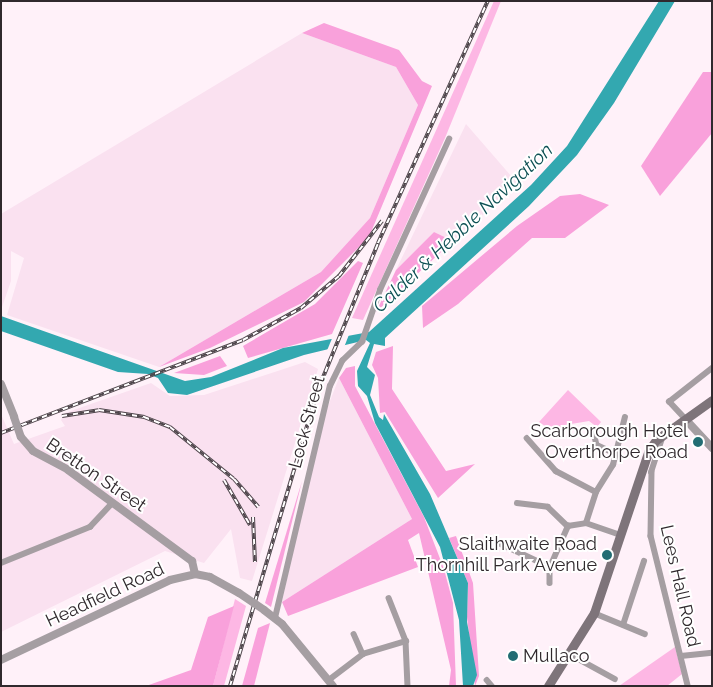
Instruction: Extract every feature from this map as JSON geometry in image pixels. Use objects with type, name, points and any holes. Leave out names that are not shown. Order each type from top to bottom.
[{"type":"main road","points":[[548,686],[571,655],[594,613],[618,534],[639,472],[649,450],[664,434],[687,421],[712,400]]},
{"type":"street","name":"Lock Street","points":[[275,618],[330,386],[342,361],[362,342],[365,327],[449,139]]},
{"type":"street","points":[[712,368],[669,402],[712,448]]},
{"type":"street","name":"Bretton Street","points":[[1,384],[21,437],[33,451],[112,503],[192,561],[195,574]]},
{"type":"street","points":[[586,523],[596,492],[616,454],[625,418]]},
{"type":"street","points":[[593,428],[597,445],[616,454]]},
{"type":"street","name":"Lees Hall Road","points":[[664,434],[649,500],[651,536],[688,686]]},
{"type":"street","points":[[527,438],[556,471],[596,492]]},
{"type":"street","points":[[1,563],[90,527],[112,503]]},
{"type":"street","points":[[517,503],[548,507],[568,526]]},
{"type":"street","points":[[568,526],[586,523],[618,534]]},
{"type":"street","points":[[550,583],[550,567],[568,526]]},
{"type":"street","points":[[499,543],[550,567]]},
{"type":"street","points":[[622,625],[644,561]]},
{"type":"street","name":"Headfield Road","points":[[1,660],[170,580],[195,574],[222,581],[275,618],[331,683]]},
{"type":"street","points":[[389,598],[406,641],[408,686]]},
{"type":"street","points":[[594,613],[645,634]]},
{"type":"street","points":[[354,634],[363,654]]},
{"type":"street","points":[[331,683],[363,654],[406,641]]},
{"type":"street","points":[[680,656],[712,653]]},
{"type":"street","points":[[571,655],[615,679]]},
{"type":"street","points":[[487,680],[492,686]]},
{"type":"shaded area","points":[[494,1],[501,1],[445,138],[363,320],[352,318]]},
{"type":"shaded area","points":[[324,23],[399,50],[422,81],[432,86],[369,237],[304,302],[210,348],[159,367],[321,272],[370,218],[418,105],[396,67],[302,33]]},
{"type":"shaded area","points":[[302,33],[396,67],[418,105],[370,218],[321,272],[159,367],[7,315],[24,258],[11,251],[11,281],[1,310],[1,214]]},
{"type":"shaded area","points":[[703,72],[712,72],[712,133],[660,196],[641,166]]},
{"type":"shaded area","points":[[466,124],[518,184],[453,241],[434,232],[396,270]]},
{"type":"shaded area","points":[[580,194],[609,205],[565,238],[532,238],[458,304],[423,328],[422,306],[517,226],[560,196]]},
{"type":"shaded area","points":[[434,232],[453,241],[376,312],[396,270]]},
{"type":"shaded area","points":[[358,261],[363,263],[332,334],[248,358],[243,346],[315,304]]},
{"type":"shaded area","points":[[393,346],[392,389],[446,471],[475,464],[438,498],[385,412],[380,413],[378,378],[372,365],[376,352]]},
{"type":"shaded area","points":[[220,356],[227,366],[204,375],[174,373]]},
{"type":"shaded area","points":[[305,362],[318,369],[252,581],[240,578],[231,529],[204,563],[165,551],[1,632],[1,414],[14,444],[65,426],[61,420],[65,413],[151,383],[170,396],[204,395]]},
{"type":"shaded area","points":[[355,366],[355,386],[424,517],[444,569],[453,603],[456,686],[449,686],[451,670],[419,533],[408,540],[418,567],[288,616],[282,602],[412,519],[339,378],[346,368]]},
{"type":"shaded area","points":[[339,378],[412,519],[282,602],[319,429]]},
{"type":"shaded area","points":[[568,390],[601,422],[597,427],[589,421],[565,425],[555,433],[539,422]]},
{"type":"shaded area","points":[[302,481],[271,607],[265,603]]},
{"type":"shaded area","points":[[456,536],[473,583],[479,676],[475,686],[467,617],[468,583],[449,538]]},
{"type":"shaded area","points":[[235,599],[246,606],[224,686],[213,686]]},
{"type":"shaded area","points":[[234,606],[213,686],[146,686],[191,670],[208,617]]},
{"type":"shaded area","points":[[270,623],[254,686],[242,686],[258,628]]},
{"type":"shaded area","points":[[675,647],[682,674],[667,686],[619,686]]},
{"type":"water","points":[[659,1],[675,1],[614,103],[577,155],[529,206],[385,338],[385,346],[374,344],[367,367],[375,375],[370,395],[379,417],[383,420],[384,414],[430,494],[468,583],[467,622],[477,675],[473,686],[463,686],[459,620],[440,547],[375,423],[367,396],[358,386],[357,371],[370,343],[366,340],[304,355],[187,395],[168,393],[158,378],[148,374],[118,372],[1,331],[1,316],[185,381],[211,377],[283,348],[369,332],[531,185],[567,146]]},
{"type":"pier","points":[[350,332],[343,350],[326,353],[333,336]]},
{"type":"railway","points":[[230,686],[317,392],[378,243],[488,1]]},
{"type":"railway","points":[[1,433],[243,340],[301,308],[339,276],[382,221]]},
{"type":"railway","points":[[62,416],[99,410],[144,417],[170,427],[234,479],[258,507]]},
{"type":"railway","points":[[224,480],[250,525]]},
{"type":"railway","points":[[253,517],[255,562]]},
{"type":"place","name":"Scarborough Hotel Overthorpe Road","points":[[698,442]]},
{"type":"place","name":"Slaithwaite Road Thornhill Park Avenue","points":[[607,555]]},
{"type":"place","name":"Mullaco","points":[[513,656]]},
{"type":"water label","name":"Calder & Hebble Navigation","points":[[463,228]]}]
